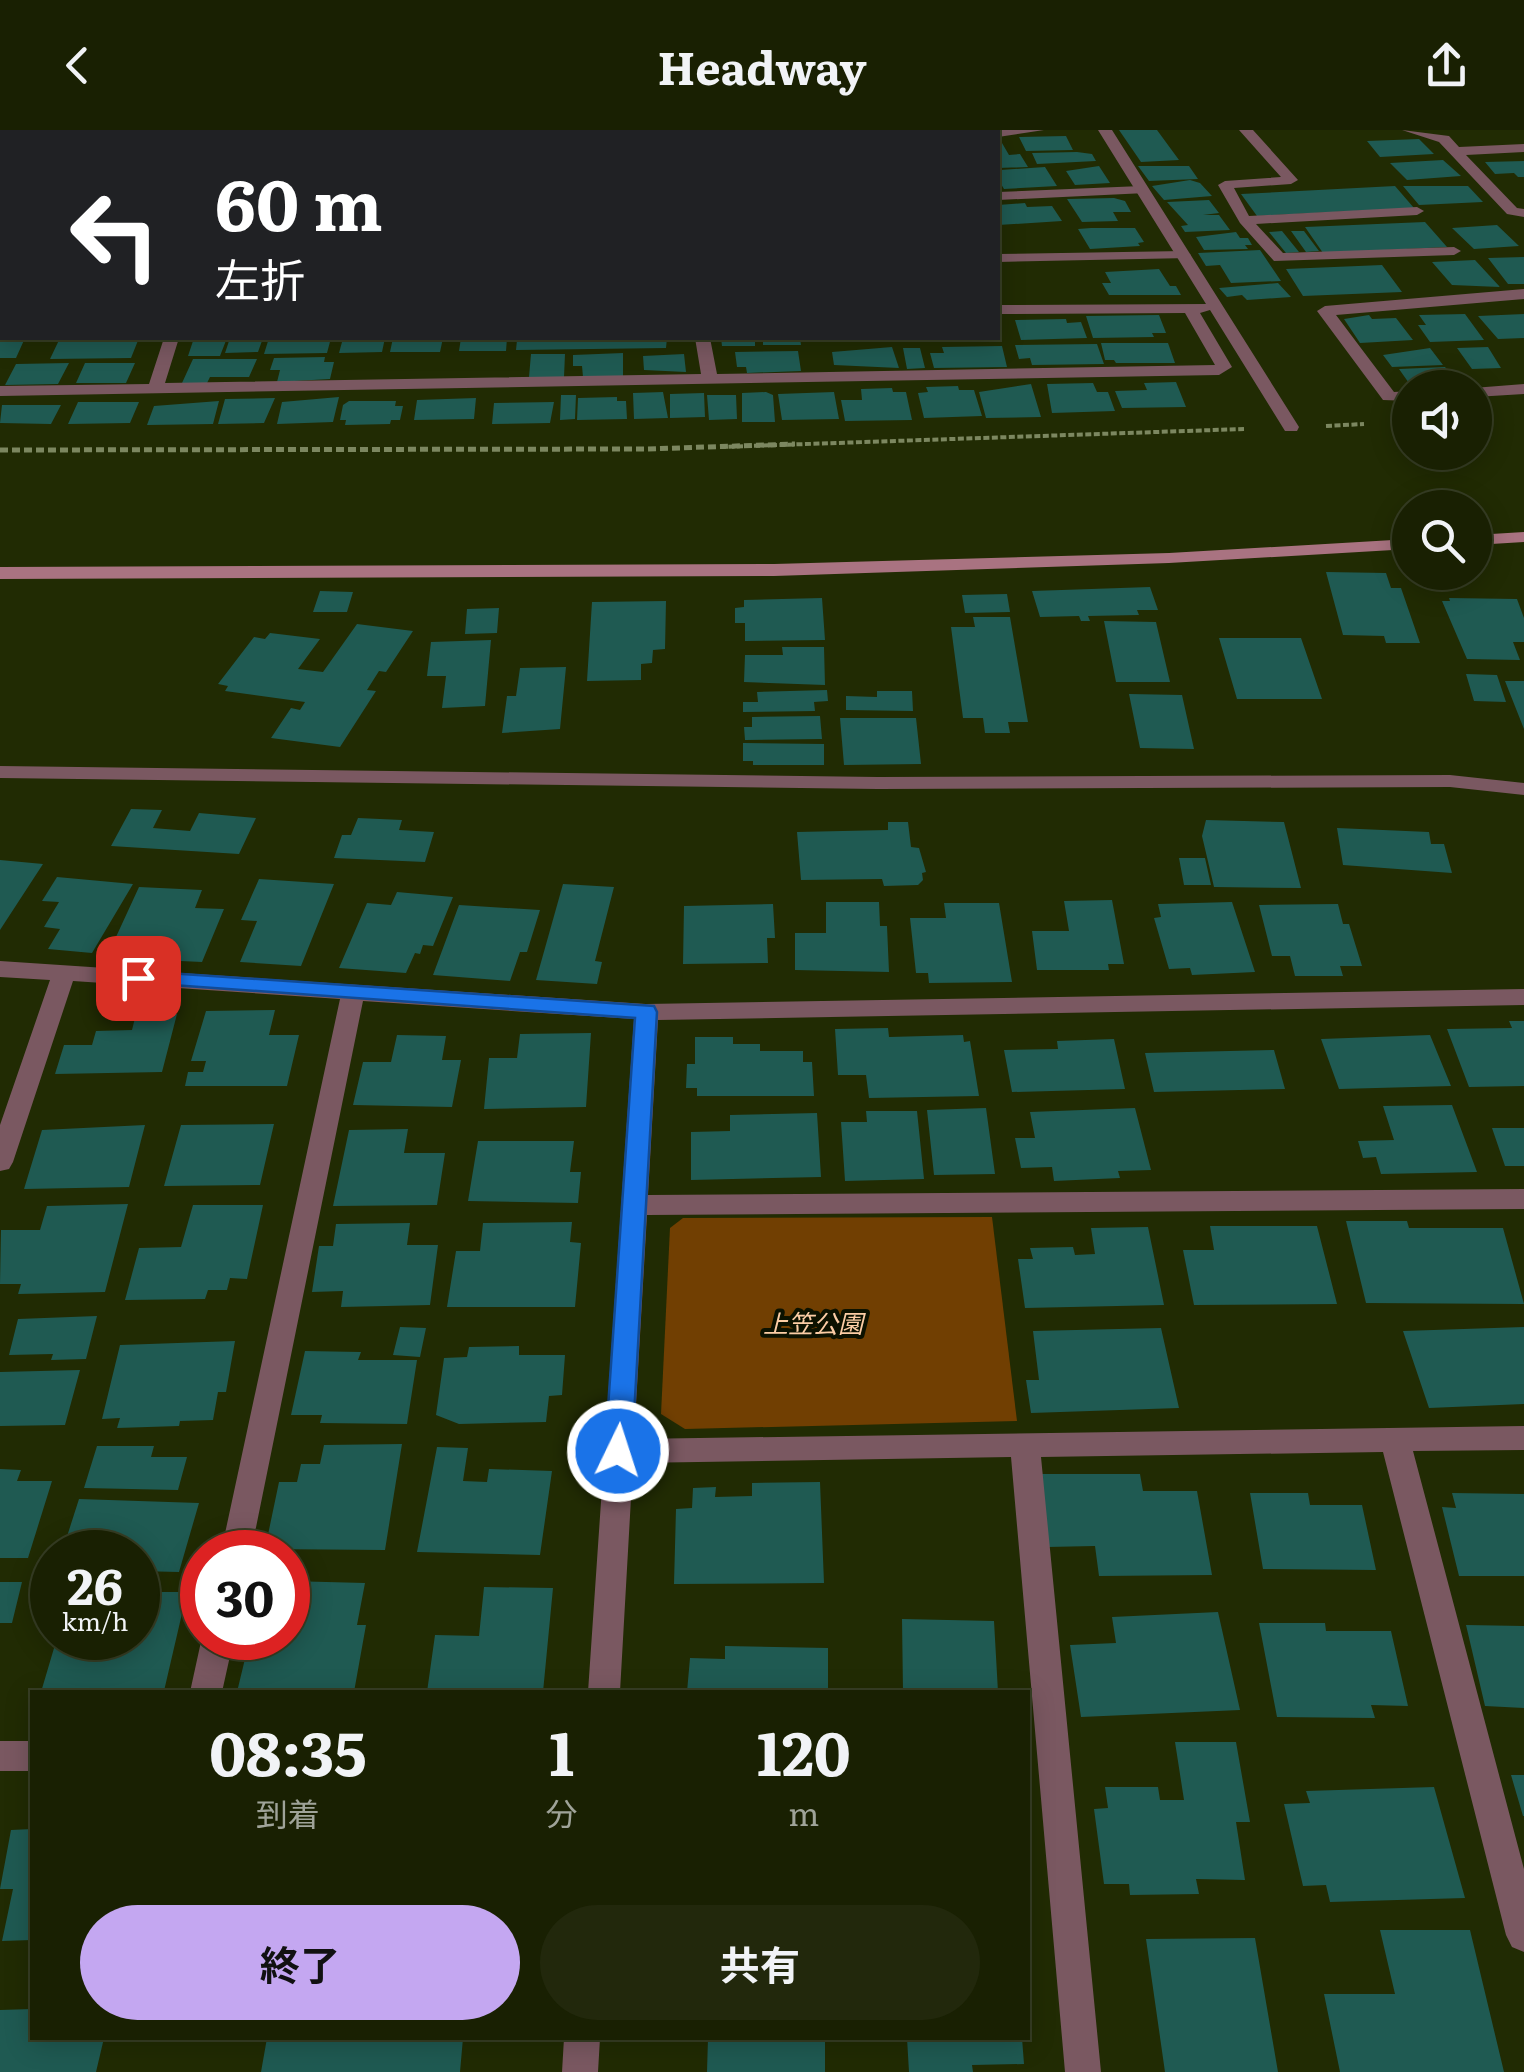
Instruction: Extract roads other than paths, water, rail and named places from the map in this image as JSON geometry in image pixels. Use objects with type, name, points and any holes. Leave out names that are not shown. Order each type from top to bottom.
[{"type":"street","points":[[1000,133],[1037,130]]},
{"type":"street","points":[[1105,130],[1291,427]]},
{"type":"street","points":[[1246,130],[1291,180],[1227,184],[1245,220],[1279,258],[1454,251]]},
{"type":"street","points":[[1408,130],[1444,139],[1512,211],[1524,213]]},
{"type":"street","points":[[1455,150],[1524,148]]},
{"type":"street","points":[[1000,196],[1141,190]]},
{"type":"street","points":[[1245,220],[1417,210]]},
{"type":"street","points":[[1000,258],[1184,255]]},
{"type":"street","points":[[1392,397],[1325,311],[1524,294]]},
{"type":"street","points":[[0,391],[1220,370],[1224,367],[1190,308]]},
{"type":"street","points":[[1000,310],[1219,308]]},
{"type":"street","points":[[155,390],[170,340]]},
{"type":"street","points":[[702,340],[710,379]]},
{"type":"street","points":[[1492,391],[1524,389]]},
{"type":"street","points":[[1492,539],[1524,537]]},
{"type":"street","points":[[0,573],[774,570],[1169,558],[1392,545]]},
{"type":"street","points":[[0,772],[878,783],[1450,780],[1524,788]]},
{"type":"street","points":[[0,969],[646,1012],[1524,997]]},
{"type":"street","points":[[0,1162],[63,976]]},
{"type":"street","points":[[241,1530],[353,994]]},
{"type":"street","points":[[604,1690],[646,1012]]},
{"type":"street","points":[[634,1205],[1524,1199]]},
{"type":"street","points":[[618,1451],[1524,1438]]},
{"type":"street","points":[[1394,1440],[1524,1935]]},
{"type":"street","points":[[1025,1445],[1083,2072]]},
{"type":"street","points":[[206,1690],[213,1660]]},
{"type":"street","points":[[0,1756],[30,1756]]},
{"type":"street","points":[[580,2072],[582,2040]]},
{"type":"park label","name":"上笠公園","points":[[813,1322]]}]
